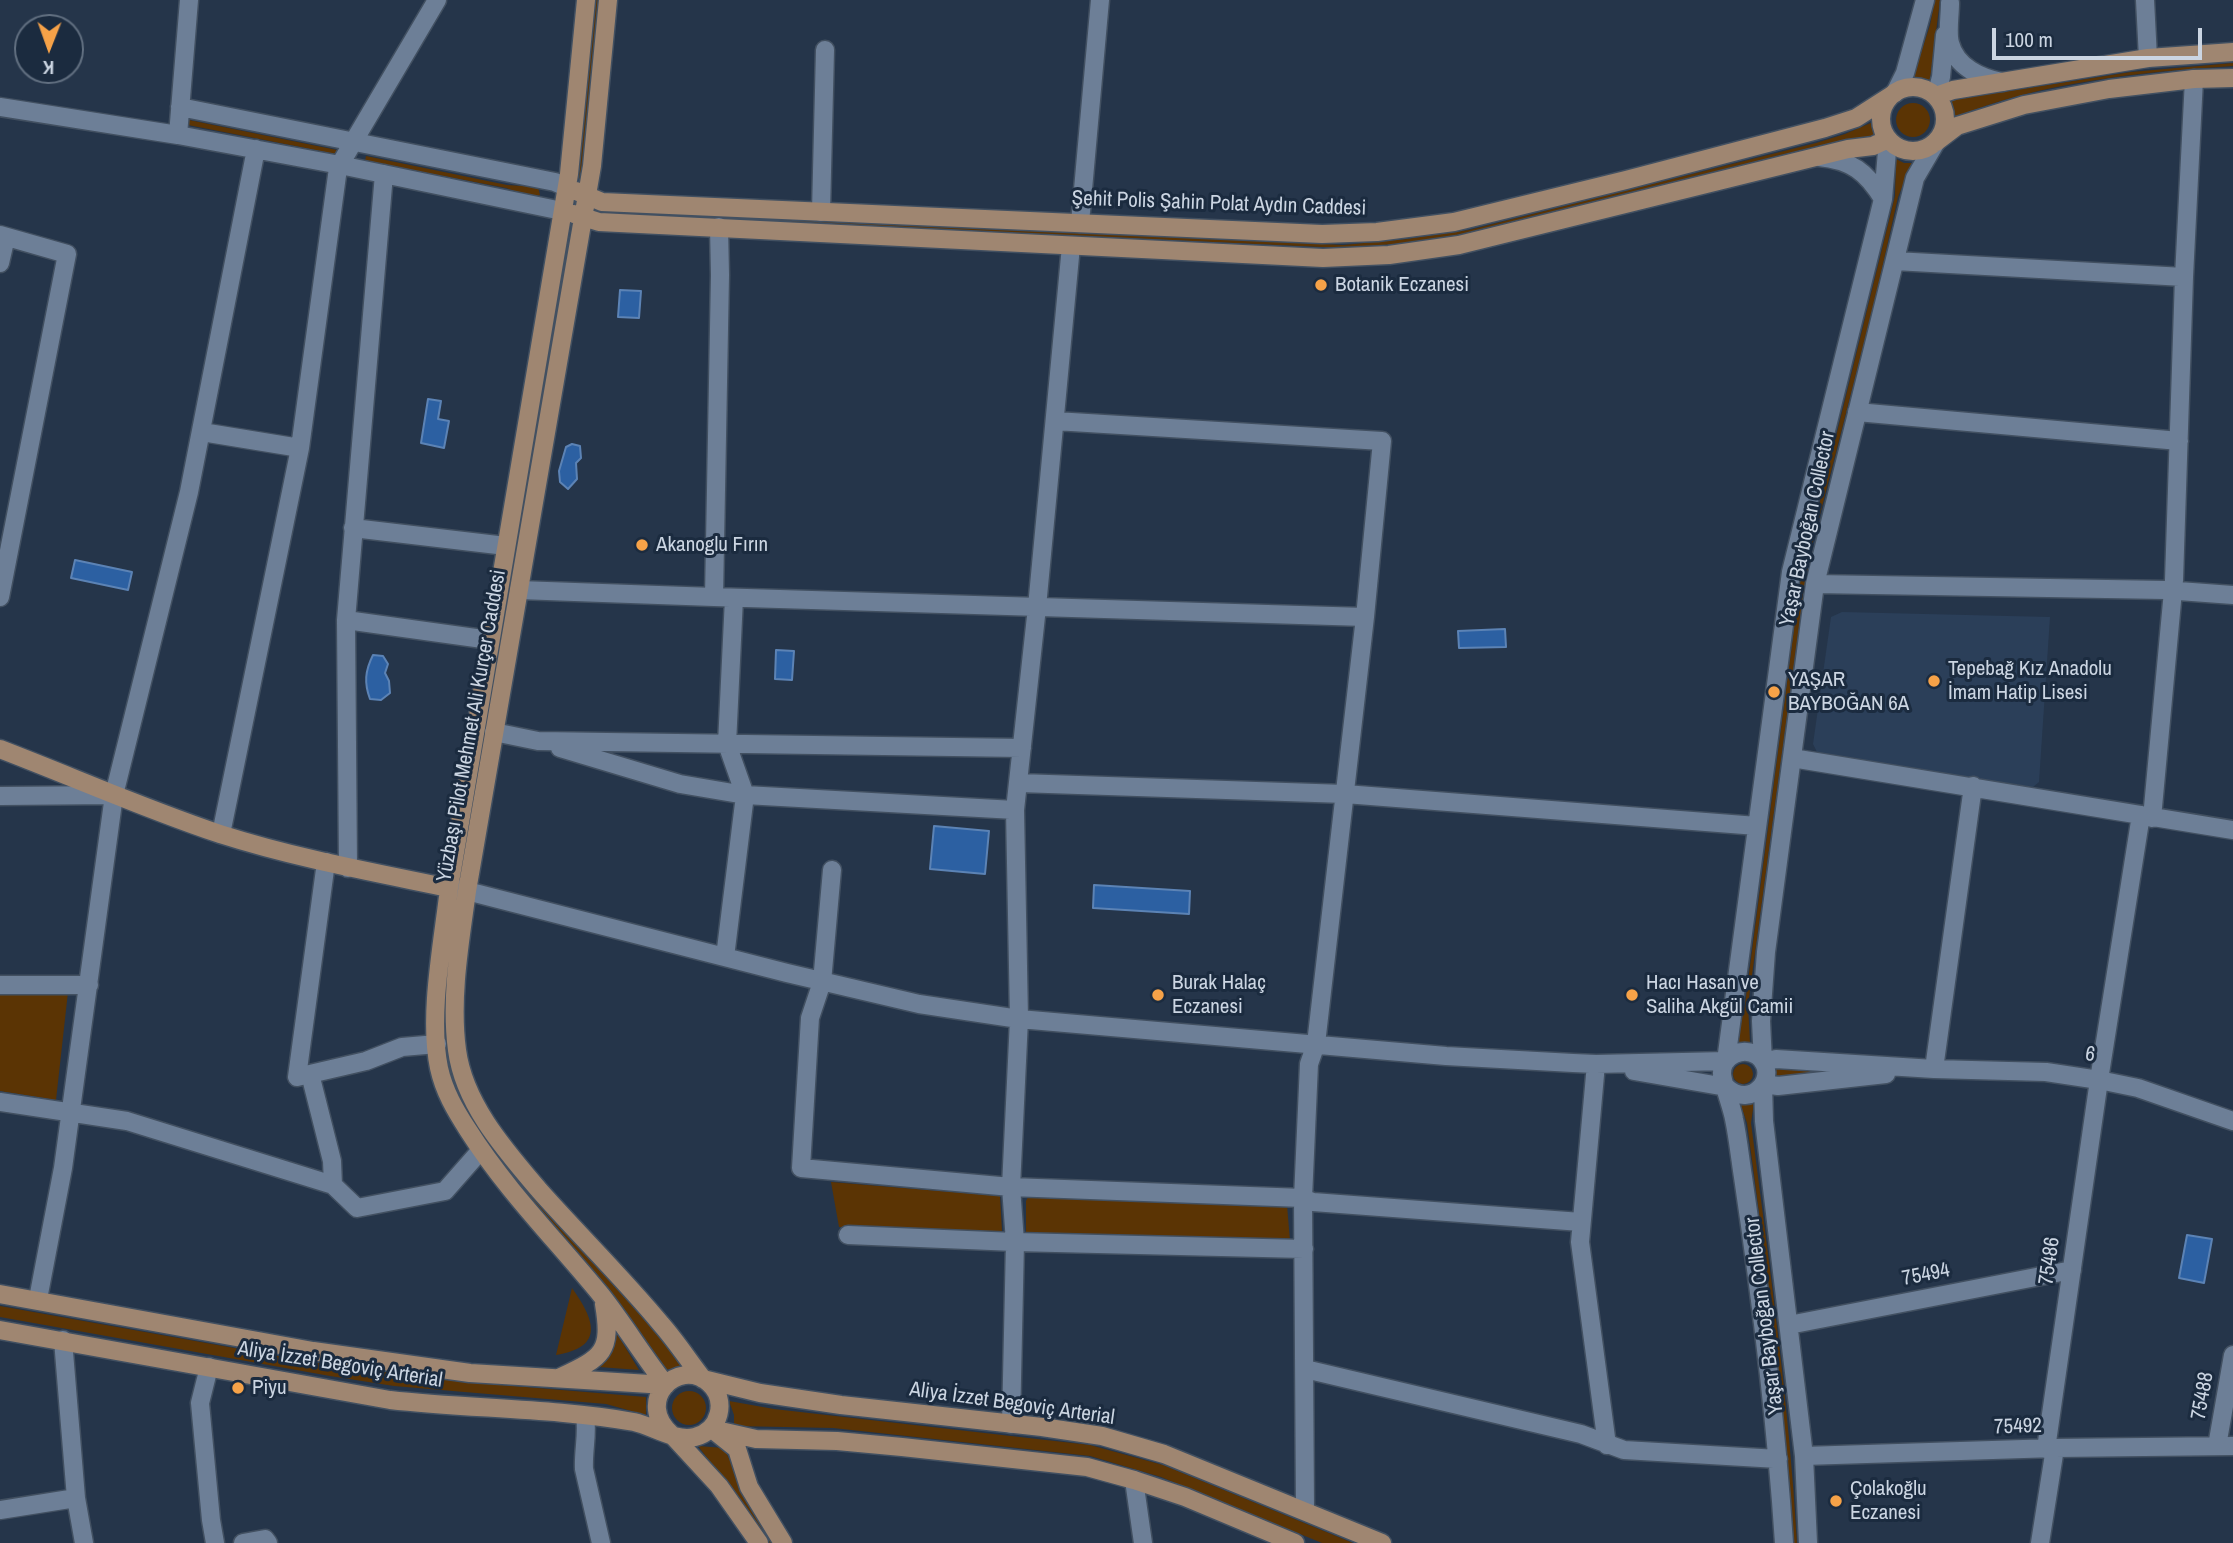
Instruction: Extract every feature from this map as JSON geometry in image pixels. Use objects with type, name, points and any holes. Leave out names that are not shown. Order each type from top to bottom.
[{"type":"main road","name":"Yüzbaşı Pilot Mehmet Ali Kurçer Caddesi","points":[[586,0],[566,187],[449,888],[436,1005],[437,1044],[439,1067],[449,1099],[481,1150],[508,1187],[602,1297],[666,1385]]},
{"type":"main road","name":"Yüzbaşı Pilot Mehmet Ali Kurçer Caddesi","points":[[608,0],[592,166],[467,891],[454,1010],[457,1052],[468,1089],[485,1120],[519,1166],[661,1324],[703,1379]]},
{"type":"main road","points":[[1936,96],[1953,90],[2148,58],[2233,52]]},
{"type":"main road","points":[[1936,142],[1945,124],[1945,114],[1936,96],[1916,87],[1895,93],[1882,111],[1881,122],[1888,139],[1898,147],[1918,150],[1936,142],[1957,126],[2024,105],[2109,89],[2194,79],[2233,78]]},
{"type":"main road","name":"Şehit Polis Şahin Polat Aydın Caddesi","points":[[566,187],[602,202],[1322,234],[1377,232],[1454,222],[1792,138],[1856,118],[1895,93]]},
{"type":"main road","points":[[562,211],[599,222],[1323,258],[1389,254],[1459,245],[1848,149],[1873,146],[1888,139]]},
{"type":"main road","points":[[0,749],[221,834],[287,854],[449,888]]},
{"type":"main road","name":"Aliya İzzet Begoviç Arterial","points":[[0,1294],[313,1350],[470,1373],[666,1385]]},
{"type":"main road","points":[[558,1378],[586,1365],[603,1351],[608,1329],[602,1297]]},
{"type":"main road","name":"Aliya İzzet Begoviç Arterial","points":[[0,1330],[390,1400],[451,1407],[607,1417],[642,1424],[672,1435]]},
{"type":"main road","points":[[672,1435],[695,1437],[712,1429],[717,1421],[720,1402],[716,1391],[703,1379],[682,1376],[666,1385],[658,1396],[658,1419],[664,1428],[719,1486],[759,1543]]},
{"type":"main road","name":"Aliya İzzet Begoviç Arterial","points":[[703,1379],[760,1393],[1102,1436],[1164,1454],[1382,1543]]},
{"type":"main road","points":[[712,1429],[756,1439],[837,1441],[1087,1467],[1185,1497],[1294,1543]]},
{"type":"main road","points":[[712,1429],[737,1449],[749,1487],[783,1543]]},
{"type":"street","points":[[178,135],[189,0]]},
{"type":"street","points":[[221,834],[300,448],[340,165],[437,0]]},
{"type":"street","points":[[1080,223],[1100,0]]},
{"type":"street","points":[[1895,93],[1905,73],[1925,0]]},
{"type":"street","points":[[2146,0],[2148,58]]},
{"type":"street","points":[[1950,2],[1950,44],[1962,64],[1986,78],[2006,83]]},
{"type":"street","points":[[1936,96],[1941,77],[1950,2]]},
{"type":"street","points":[[821,212],[825,51]]},
{"type":"street","name":"75486","points":[[2040,1543],[2072,1270],[2099,1080],[2147,816],[2173,591],[2194,79]]},
{"type":"street","points":[[0,107],[256,149],[562,211]]},
{"type":"street","points":[[180,107],[555,182],[566,187]]},
{"type":"street","name":"Yaşar Bayboğan Collector","points":[[1726,1061],[1791,572],[1883,199],[1888,139]]},
{"type":"street","name":"Yaşar Bayboğan Collector","points":[[1763,1062],[1761,1021],[1766,952],[1815,584],[1915,178],[1936,142]]},
{"type":"street","points":[[38,1300],[63,1168],[114,795],[189,492],[256,149]]},
{"type":"street","points":[[1816,157],[1849,163],[1868,178],[1883,199]]},
{"type":"street","points":[[348,868],[346,620],[384,174]]},
{"type":"street","points":[[715,597],[719,227]]},
{"type":"street","points":[[0,263],[3,236],[67,254],[0,597]]},
{"type":"street","points":[[1011,1424],[1015,1242],[1010,1187],[1019,1019],[1015,810],[1071,246]]},
{"type":"street","points":[[1895,261],[2184,276]]},
{"type":"street","points":[[1857,412],[2179,441]]},
{"type":"street","points":[[1055,421],[1382,441],[1365,617],[1316,1044],[1309,1064],[1303,1198],[1305,1510]]},
{"type":"street","points":[[202,432],[300,448]]},
{"type":"street","points":[[353,528],[506,546]]},
{"type":"street","points":[[1815,584],[2173,591],[2233,595]]},
{"type":"street","points":[[519,590],[1365,617]]},
{"type":"street","points":[[725,957],[745,795],[727,744],[734,598]]},
{"type":"street","points":[[346,620],[490,640]]},
{"type":"street","points":[[494,732],[538,741],[680,783],[745,795],[1015,810]]},
{"type":"street","points":[[538,741],[1022,748]]},
{"type":"street","points":[[1792,758],[2233,830]]},
{"type":"street","points":[[1019,783],[1345,794],[1757,826]]},
{"type":"street","points":[[1934,1069],[1973,786]]},
{"type":"street","points":[[0,796],[114,795]]},
{"type":"street","points":[[326,862],[297,1077],[366,1060],[402,1047],[437,1044]]},
{"type":"street","points":[[832,870],[822,982],[810,1018],[801,1168],[1010,1187],[1303,1198],[1313,1202],[1581,1222]]},
{"type":"street","points":[[449,888],[822,982],[919,1004],[1019,1019],[1446,1056],[1596,1065],[1726,1061]]},
{"type":"street","points":[[0,985],[89,985]]},
{"type":"street","points":[[1596,1065],[1726,1087],[1745,1096],[1752,1094],[1763,1084],[1766,1077],[1763,1062],[1744,1052],[1730,1056],[1722,1074],[1726,1087]]},
{"type":"street","points":[[1763,1062],[1776,1059],[1934,1069]]},
{"type":"street","points":[[1596,1065],[1580,1242],[1608,1445]]},
{"type":"street","points":[[1763,1084],[1778,1086],[1934,1069]]},
{"type":"street","name":"6","points":[[1934,1069],[2046,1072],[2099,1080],[2138,1088],[2233,1121]]},
{"type":"street","points":[[310,1074],[332,1161],[333,1185]]},
{"type":"street","name":"Yaşar Bayboğan Collector","points":[[1763,1084],[1764,1121],[1804,1457],[1808,1543]]},
{"type":"street","name":"Yaşar Bayboğan Collector","points":[[1726,1087],[1734,1119],[1754,1256],[1779,1459],[1784,1543]]},
{"type":"street","points":[[0,1102],[127,1121],[333,1185],[357,1208],[445,1191],[481,1150]]},
{"type":"street","points":[[848,1235],[1304,1249]]},
{"type":"street","name":"75494","points":[[1789,1325],[2072,1270]]},
{"type":"street","points":[[63,1340],[76,1498],[84,1543]]},
{"type":"street","name":"75488","points":[[2225,1446],[2233,1355]]},
{"type":"street","points":[[209,1367],[200,1403],[215,1543]]},
{"type":"street","points":[[1304,1369],[1581,1434],[1624,1450],[1779,1459]]},
{"type":"street","points":[[585,1416],[587,1426],[584,1469],[601,1543]]},
{"type":"street","name":"75492","points":[[1804,1457],[2051,1448],[2225,1446]]},
{"type":"street","points":[[1134,1480],[1143,1543]]},
{"type":"street","points":[[0,1510],[76,1498]]},
{"type":"street","points":[[243,1543],[265,1539],[268,1543]]},
{"type":"shaded area","points":[[595,0],[601,0],[582,179],[577,178]]},
{"type":"shaded area","points":[[1935,0],[1940,0],[1930,80],[1913,78],[1930,25]]},
{"type":"shaded area","points":[[2233,63],[2233,66],[2127,76],[2057,87],[1988,105],[1955,117],[1951,100],[2131,72]]},
{"type":"shaded area","points":[[1913,103],[1925,108],[1930,120],[1925,132],[1913,137],[1901,132],[1896,120],[1901,108]]},
{"type":"shaded area","points":[[189,120],[337,150],[336,154],[188,125]]},
{"type":"shaded area","points":[[1873,122],[1874,137],[1817,146],[1469,233],[1407,243],[1344,248],[600,214],[600,210],[1343,245],[1469,230],[1816,143]]},
{"type":"shaded area","points":[[366,156],[507,185],[538,187],[540,195],[534,198],[506,188],[365,161]]},
{"type":"shaded area","points":[[1896,159],[1912,163],[1898,197],[1875,300],[1813,542],[1805,583],[1748,1005],[1750,1043],[1737,1043],[1745,1004],[1800,583],[1895,196]]},
{"type":"shaded area","points":[[559,276],[561,283],[463,873],[458,872]]},
{"type":"shaded area","name":"Tepebağ Kız Anadolu İmam Hatip Lisesi","points":[[1842,612],[2050,617],[2039,782],[2033,787],[1818,754],[1813,744],[1831,617]]},
{"type":"shaded area","points":[[455,916],[447,1032],[449,1056],[459,1087],[475,1121],[528,1191],[660,1336],[684,1368],[660,1370],[622,1308],[524,1194],[471,1124],[453,1088],[445,1056],[444,1000],[452,919]]},
{"type":"shaded area","points":[[0,992],[68,992],[56,1100],[0,1091]]},
{"type":"shaded area","points":[[1743,1064],[1750,1067],[1753,1074],[1750,1081],[1743,1084],[1736,1081],[1733,1074],[1736,1067]]},
{"type":"shaded area","points":[[1773,1066],[1827,1072],[1773,1080]]},
{"type":"shaded area","points":[[1754,1102],[1751,1123],[1784,1385],[1797,1543],[1792,1543],[1774,1333],[1747,1123],[1740,1103]]},
{"type":"shaded area","points":[[831,1182],[1000,1196],[1002,1231],[999,1235],[839,1227]]},
{"type":"shaded area","points":[[1029,1195],[1287,1205],[1290,1241],[1026,1234],[1026,1201]]},
{"type":"shaded area","points":[[572,1288],[586,1310],[591,1330],[583,1346],[556,1355]]},
{"type":"shaded area","points":[[0,1306],[329,1365],[465,1382],[646,1397],[646,1415],[606,1404],[394,1386],[330,1376],[0,1317]]},
{"type":"shaded area","points":[[616,1332],[639,1370],[599,1367],[612,1350]]},
{"type":"shaded area","points":[[689,1391],[701,1396],[706,1408],[701,1420],[689,1425],[677,1420],[672,1408],[677,1396]]},
{"type":"shaded area","points":[[729,1401],[774,1409],[1090,1445],[1163,1465],[1353,1543],[1322,1543],[1161,1477],[1090,1456],[833,1428],[734,1426],[734,1415]]},
{"type":"shaded area","points":[[698,1446],[724,1448],[752,1508],[773,1543],[768,1543],[748,1511]]},
{"type":"water","points":[[620,290],[641,291],[639,318],[618,317]]},
{"type":"water","points":[[428,399],[441,401],[438,419],[449,421],[444,448],[421,443]]},
{"type":"water","points":[[572,444],[580,446],[581,458],[576,463],[577,479],[568,489],[560,482],[559,471],[566,447]]},
{"type":"water","points":[[75,560],[132,572],[128,590],[71,578]]},
{"type":"water","points":[[1505,629],[1506,647],[1459,648],[1458,631]]},
{"type":"water","points":[[776,650],[794,651],[792,680],[775,679]]},
{"type":"water","points":[[373,655],[383,656],[388,664],[385,673],[390,693],[381,700],[370,699],[367,688],[368,666]]},
{"type":"water","points":[[934,826],[989,831],[985,874],[930,869]]},
{"type":"water","points":[[1094,885],[1190,891],[1189,914],[1093,908]]},
{"type":"water","points":[[2187,1235],[2212,1239],[2204,1283],[2179,1278]]},
{"type":"place","name":"Botanik Eczanesi","points":[[1321,285]]},
{"type":"place","name":"Akanoglu Fırın","points":[[642,545]]},
{"type":"place","name":"Tepebağ Kız Anadolu İmam Hatip Lisesi","points":[[1934,681]]},
{"type":"place","name":"YAŞAR BAYBOĞAN 6A","points":[[1774,692]]},
{"type":"place","name":"Burak Halaç Eczanesi","points":[[1158,995]]},
{"type":"place","name":"Hacı Hasan ve Saliha Akgül Camii","points":[[1632,995]]},
{"type":"place","name":"Piyu","points":[[238,1388]]},
{"type":"place","name":"Çolakoğlu Eczanesi","points":[[1836,1501]]}]
